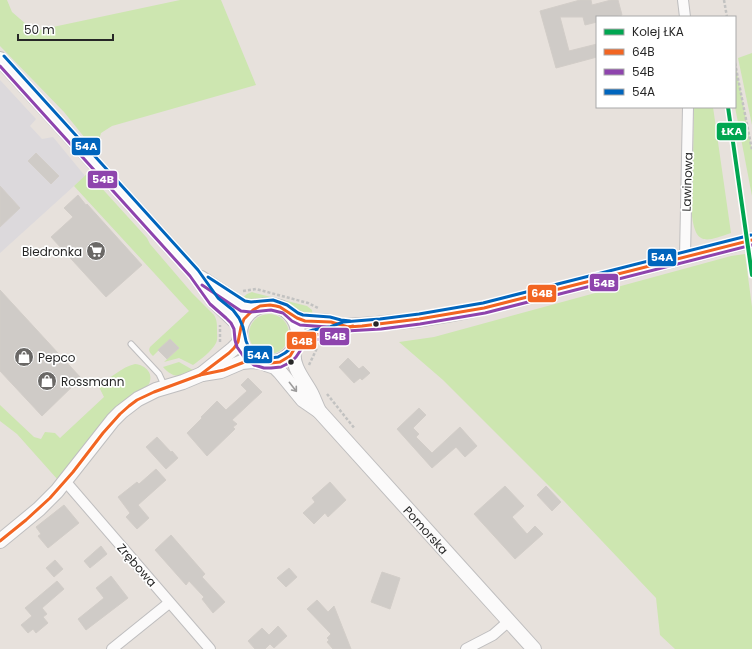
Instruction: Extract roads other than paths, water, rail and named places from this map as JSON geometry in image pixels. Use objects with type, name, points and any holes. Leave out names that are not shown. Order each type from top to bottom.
[{"type":"street","points":[[683,0],[685,16]]},
{"type":"street","points":[[0,58],[194,273],[214,300],[237,323],[244,350],[254,360],[263,363]]},
{"type":"street","name":"Lawinowa","points":[[685,257],[688,108]]},
{"type":"street","points":[[194,273],[243,306],[251,307],[272,305],[285,309],[301,320],[329,322],[346,326],[416,320],[484,308],[752,240]]},
{"type":"street","points":[[202,374],[238,344],[241,325],[244,319],[259,306]]},
{"type":"street","points":[[290,313],[297,325],[299,338],[296,347]]},
{"type":"street","points":[[0,541],[39,509],[65,481],[105,429],[121,412],[138,399],[147,394],[202,374],[221,372],[242,362],[248,361],[273,364],[279,362],[290,355],[304,338],[331,332],[346,326]]},
{"type":"street","name":"Pomorska","points":[[296,347],[294,359],[297,371],[319,411]]},
{"type":"street","name":"Pomorska","points":[[263,363],[275,367],[302,400],[319,411],[534,649]]},
{"type":"street","name":"Zrębowa","points":[[65,481],[210,649]]},
{"type":"street","points":[[112,649],[169,603]]},
{"type":"street","points":[[466,649],[487,638],[509,621]]},
{"type":"lane","points":[[131,344],[159,374],[166,387]]},
{"type":"rail line","name":"ŁKA","points":[[728,108],[752,275]]},
{"type":"place","name":"Biedronka","points":[[96,251]]},
{"type":"place","name":"Pepco","points":[[24,357]]},
{"type":"place","name":"Rossmann","points":[[47,381]]}]
